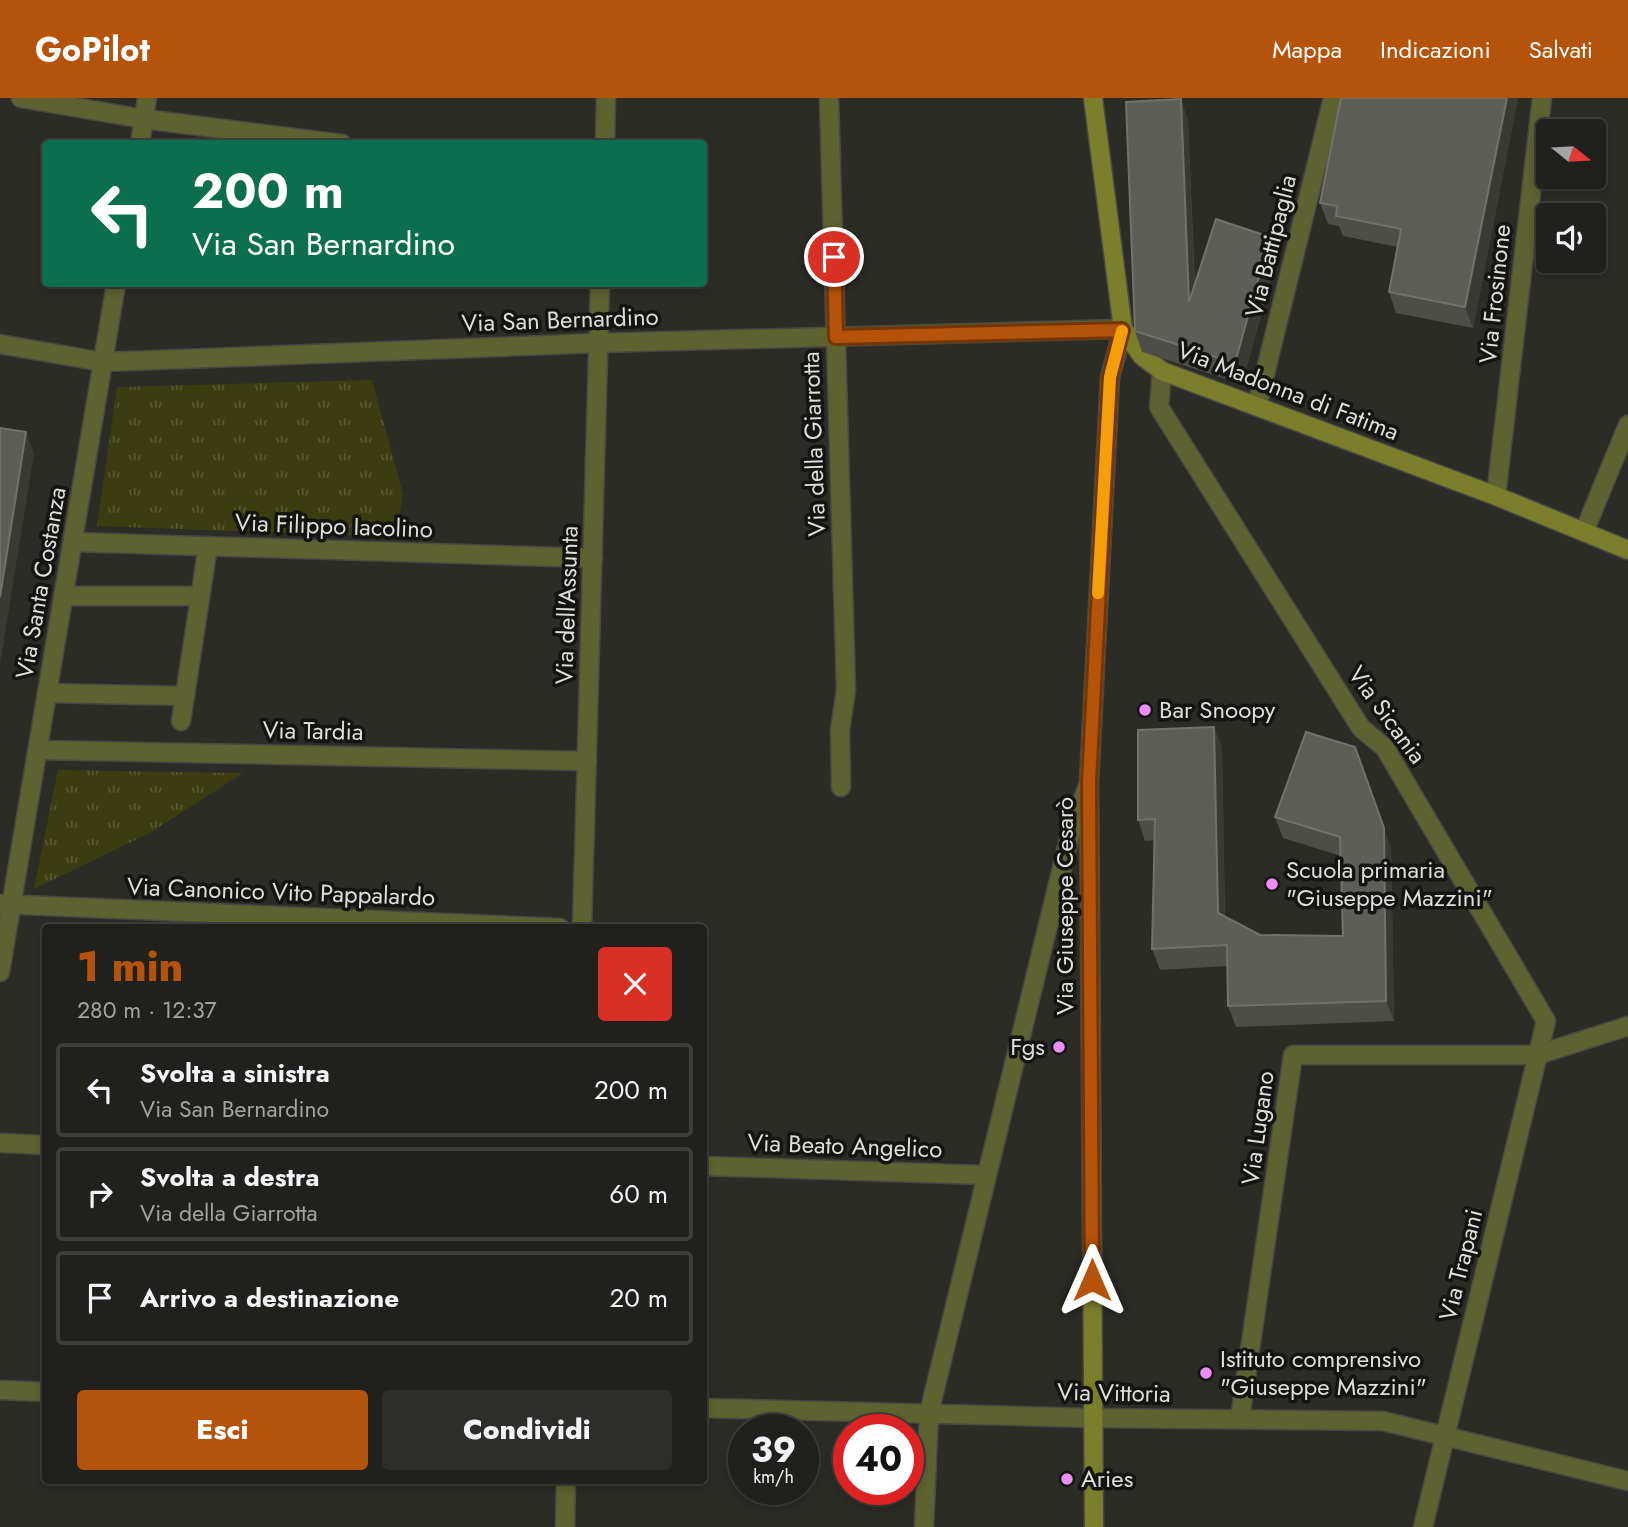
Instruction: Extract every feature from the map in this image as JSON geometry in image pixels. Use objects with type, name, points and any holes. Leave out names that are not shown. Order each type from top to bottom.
[{"type":"street","points":[[21,98],[144,119],[310,140]]},
{"type":"street","points":[[141,140],[147,98]]},
{"type":"street","points":[[605,140],[606,98]]},
{"type":"street","name":"Via della Giarrotta","points":[[829,98],[846,690],[840,730],[841,788]]},
{"type":"street","points":[[1093,98],[1122,330]]},
{"type":"street","name":"Via Battipaglia","points":[[1257,405],[1333,98]]},
{"type":"street","name":"Via Frosinone","points":[[1496,496],[1542,98]]},
{"type":"street","name":"Via Santa Costanza","points":[[0,972],[6,905],[38,750],[116,287]]},
{"type":"street","name":"Via dell'Assunta","points":[[582,924],[600,287]]},
{"type":"street","name":"Via San Bernardino","points":[[0,344],[103,362],[599,343],[1122,330]]},
{"type":"street","name":"Via Madonna di Fatima","points":[[1122,330],[1142,356],[1162,371],[1496,496],[1628,550]]},
{"type":"street","name":"Via Giuseppe Cesarò","points":[[1094,1527],[1089,782],[1110,377],[1122,330]]},
{"type":"street","name":"Via Sicania","points":[[1162,371],[1159,407],[1361,728],[1385,748],[1546,1021],[1537,1055]]},
{"type":"street","points":[[1584,532],[1628,425]]},
{"type":"street","name":"Via Filippo Iacolino","points":[[73,542],[593,558]]},
{"type":"street","points":[[181,722],[208,546]]},
{"type":"street","points":[[63,596],[200,596]]},
{"type":"street","points":[[47,693],[185,696]]},
{"type":"street","name":"Via Tardia","points":[[38,750],[587,761]]},
{"type":"street","points":[[924,1527],[929,1413],[1071,831],[1089,782]]},
{"type":"street","name":"Via Canonico Vito Pappalardo","points":[[6,905],[464,924]]},
{"type":"street","name":"Via Lugano","points":[[1240,1418],[1293,1055],[1537,1055],[1628,1026]]},
{"type":"street","name":"Via Trapani","points":[[1423,1527],[1537,1055]]},
{"type":"street","points":[[0,1143],[42,1145]]},
{"type":"street","name":"Via Beato Angelico","points":[[707,1166],[985,1175]]},
{"type":"street","points":[[0,1391],[42,1392]]},
{"type":"street","name":"Via Vittoria","points":[[707,1408],[1093,1418],[1383,1421],[1628,1480]]},
{"type":"street","points":[[565,1527],[566,1484]]},
{"type":"green space","points":[[372,380],[403,494],[396,537],[97,526],[117,387]]},
{"type":"green space","points":[[58,770],[243,773],[150,833],[34,889]]},
{"type":"building","points":[[1341,98],[1507,98],[1465,307],[1389,292],[1401,229],[1336,216],[1337,206],[1320,203]]},
{"type":"building","points":[[1181,99],[1189,302],[1216,219],[1270,237],[1235,363],[1135,331],[1126,102]]},
{"type":"building","points":[[0,428],[26,432],[0,597]]},
{"type":"building","points":[[1214,727],[1218,913],[1260,935],[1343,936],[1340,837],[1275,817],[1306,732],[1355,747],[1384,828],[1386,1001],[1228,1006],[1227,945],[1152,949],[1155,819],[1138,820],[1138,730]]},
{"type":"slow traffic","points":[[1098,593],[1110,377],[1122,331]]},
{"type":"place","name":"Bar Snoopy","points":[[1145,710]]},
{"type":"place","name":"Scuola primaria \"Giuseppe Mazzini\"","points":[[1272,884]]},
{"type":"place","name":"Fgs","points":[[1059,1047]]},
{"type":"place","name":"Istituto comprensivo \"Giuseppe Mazzini\"","points":[[1206,1373]]},
{"type":"place","name":"Aries","points":[[1067,1479]]},
{"type":"route","points":[[834,257],[836,337],[1122,330],[1110,377],[1089,782],[1092,1280]]}]
